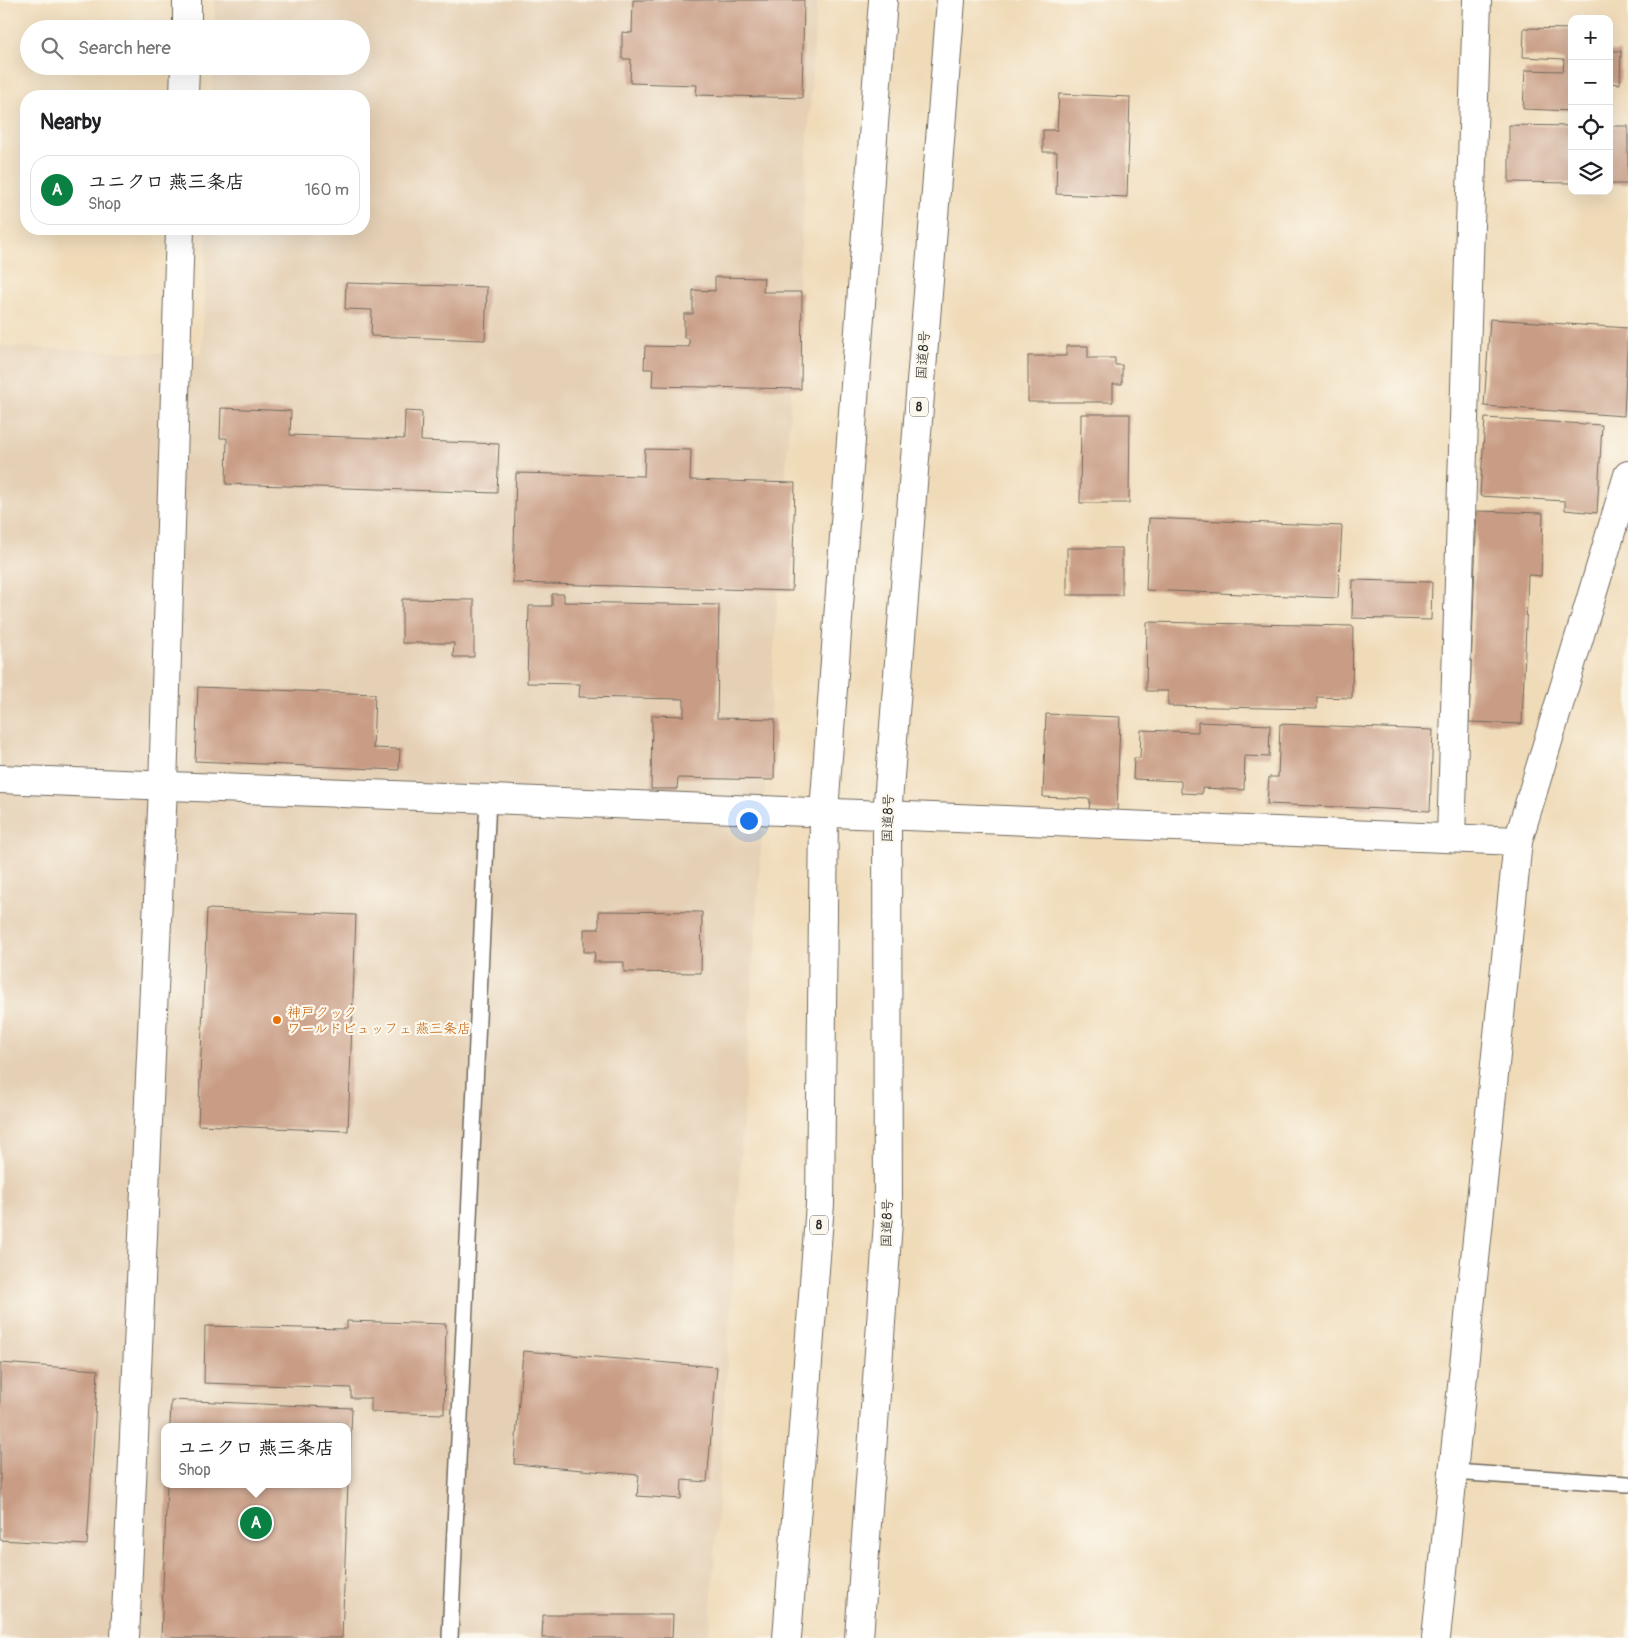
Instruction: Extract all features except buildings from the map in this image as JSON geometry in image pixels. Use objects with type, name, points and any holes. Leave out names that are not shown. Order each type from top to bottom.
[{"type":"main road","points":[[186,20],[187,0]]},
{"type":"main road","name":"8","points":[[786,1638],[820,1204],[824,812],[883,0]]},
{"type":"main road","name":"国道8号","points":[[859,1638],[888,1222],[886,815],[951,0]]},
{"type":"main road","points":[[1451,838],[1477,0]]},
{"type":"main road","points":[[184,90],[185,75]]},
{"type":"main road","points":[[125,1638],[163,787],[180,235]]},
{"type":"main road","points":[[1436,1638],[1518,841],[1628,475]]},
{"type":"main road","points":[[0,779],[1518,841]]},
{"type":"lane","points":[[450,1638],[488,798]]},
{"type":"lane","points":[[1454,1472],[1628,1484]]},
{"type":"shaded area","points":[[215,0],[817,0],[709,1638],[0,1638],[0,346],[202,355],[207,235],[370,235],[370,90],[212,90],[213,75],[370,75],[370,20],[214,20]]},
{"type":"place","name":"神戸クック ワールドビュッフェ 燕三条店","points":[[277,1020]]},
{"type":"place","name":"ユニクロ 燕三条店","points":[[256,1523]]}]
